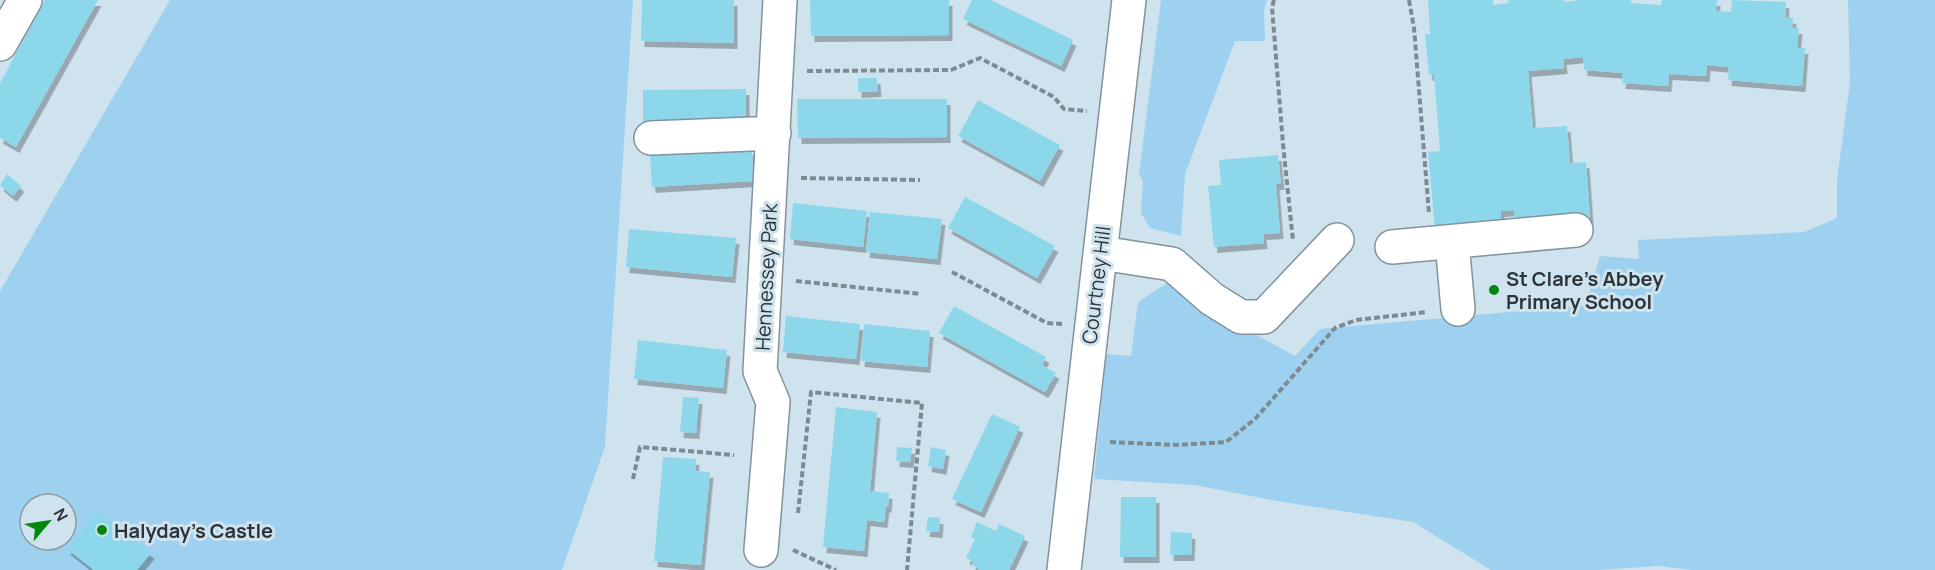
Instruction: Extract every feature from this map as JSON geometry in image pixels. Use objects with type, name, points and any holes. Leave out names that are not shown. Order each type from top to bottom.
[{"type":"street","points":[[0,44],[25,0]]},
{"type":"street","name":"Hennessey Park","points":[[761,550],[773,402],[760,371],[780,0]]},
{"type":"street","name":"Courtney Hill","points":[[1064,570],[1129,0]]},
{"type":"street","points":[[651,138],[774,133]]},
{"type":"street","points":[[1392,249],[1576,230]]},
{"type":"street","points":[[1101,253],[1172,264],[1212,299],[1241,317],[1264,317],[1337,240]]},
{"type":"street","points":[[1444,310],[1452,242]]},
{"type":"path","points":[[1274,0],[1272,7],[1294,251]]},
{"type":"path","points":[[1409,0],[1415,39],[1429,216]]},
{"type":"path","points":[[806,71],[951,70],[980,58],[1054,97],[1064,109],[1092,111]]},
{"type":"path","points":[[791,178],[920,180]]},
{"type":"path","points":[[952,272],[1047,323],[1068,324]]},
{"type":"path","points":[[794,281],[921,294]]},
{"type":"path","points":[[1078,441],[1176,445],[1226,442],[1255,419],[1335,327],[1356,320],[1444,310]]},
{"type":"path","points":[[798,516],[811,392],[922,404],[908,570]]},
{"type":"path","points":[[633,479],[640,447],[734,455]]},
{"type":"path","points":[[794,550],[795,539]]},
{"type":"path","points":[[761,550],[794,550],[836,570]]},
{"type":"shaded area","points":[[170,0],[633,0],[605,447],[562,570],[0,570],[0,291]]},
{"type":"shaded area","points":[[1161,0],[1267,0],[1264,10],[1265,41],[1235,41],[1185,174],[1181,236],[1150,228],[1141,213],[1143,181],[1139,174]]},
{"type":"shaded area","points":[[1848,0],[1935,0],[1935,570],[1691,570],[1659,566],[1597,570],[1491,570],[1413,522],[1283,502],[1194,485],[1094,479],[1106,354],[1131,356],[1138,302],[1173,279],[1253,333],[1295,356],[1320,329],[1586,305],[1600,256],[1639,259],[1638,240],[1804,232],[1837,218],[1837,180],[1850,82]]},
{"type":"building","points":[[45,0],[98,0],[16,147],[0,138],[0,83]]},
{"type":"building","points":[[642,0],[734,0],[734,43],[641,41]]},
{"type":"building","points":[[810,0],[949,0],[949,35],[811,36]]},
{"type":"building","points":[[972,0],[991,0],[1073,40],[1061,66],[963,19]]},
{"type":"building","points":[[1428,0],[1493,0],[1493,5],[1509,3],[1508,0],[1564,0],[1564,2],[1631,0],[1631,3],[1661,5],[1662,0],[1717,0],[1716,11],[1731,12],[1732,0],[1786,2],[1785,17],[1793,18],[1792,28],[1799,28],[1797,48],[1805,48],[1802,86],[1728,80],[1729,67],[1707,65],[1706,76],[1669,74],[1668,86],[1622,83],[1623,73],[1584,70],[1583,57],[1563,59],[1564,68],[1528,71],[1533,128],[1567,126],[1570,163],[1586,162],[1590,218],[1515,224],[1514,210],[1501,211],[1501,225],[1435,230],[1428,152],[1440,151],[1434,74],[1429,75],[1425,34],[1430,34]]},
{"type":"building","points":[[858,78],[877,78],[878,91],[858,92]]},
{"type":"building","points":[[746,89],[746,121],[643,122],[643,90]]},
{"type":"building","points":[[797,99],[947,99],[947,137],[798,138]]},
{"type":"building","points":[[978,100],[1060,145],[1040,181],[958,136]]},
{"type":"building","points":[[752,149],[753,181],[652,187],[650,155]]},
{"type":"building","points":[[1278,155],[1281,184],[1276,184],[1280,233],[1263,234],[1264,243],[1214,247],[1208,186],[1221,185],[1219,160]]},
{"type":"building","points":[[7,174],[21,186],[13,196],[0,185]]},
{"type":"building","points":[[965,197],[1055,246],[1037,278],[948,228]]},
{"type":"building","points":[[793,203],[867,211],[863,247],[790,239]]},
{"type":"building","points":[[870,212],[942,219],[937,259],[866,252]]},
{"type":"building","points":[[629,229],[736,238],[732,277],[626,267]]},
{"type":"building","points":[[954,306],[1046,357],[1042,365],[1056,373],[1045,392],[939,333]]},
{"type":"building","points":[[786,316],[860,324],[856,359],[783,352]]},
{"type":"building","points":[[864,324],[930,331],[927,367],[861,361]]},
{"type":"building","points":[[638,340],[727,350],[723,388],[634,379]]},
{"type":"building","points":[[683,397],[699,398],[696,433],[680,432]]},
{"type":"building","points":[[836,407],[877,412],[870,491],[889,493],[888,507],[886,506],[884,522],[867,520],[864,551],[823,547]]},
{"type":"building","points":[[992,414],[1020,427],[981,512],[952,499]]},
{"type":"building","points":[[897,447],[912,448],[910,462],[896,461]]},
{"type":"building","points":[[931,447],[946,450],[943,469],[928,466]]},
{"type":"building","points":[[663,457],[696,459],[695,471],[710,472],[701,565],[654,561]]},
{"type":"building","points":[[1121,497],[1156,497],[1156,557],[1120,557]]},
{"type":"building","name":"Halyday's Castle","points":[[98,511],[151,553],[137,570],[94,570],[71,552],[78,552],[78,536]]},
{"type":"building","points":[[928,517],[940,518],[939,532],[926,531]]},
{"type":"building","points":[[977,522],[996,531],[999,524],[1025,536],[1009,570],[978,570],[979,568],[972,565],[973,561],[966,558],[975,539],[971,537]]},
{"type":"building","points":[[1171,532],[1192,533],[1191,555],[1170,555]]},
{"type":"place","name":"St Clare's Abbey Primary School","points":[[1494,290]]},
{"type":"place","name":"Halyday's Castle","points":[[102,530]]}]
